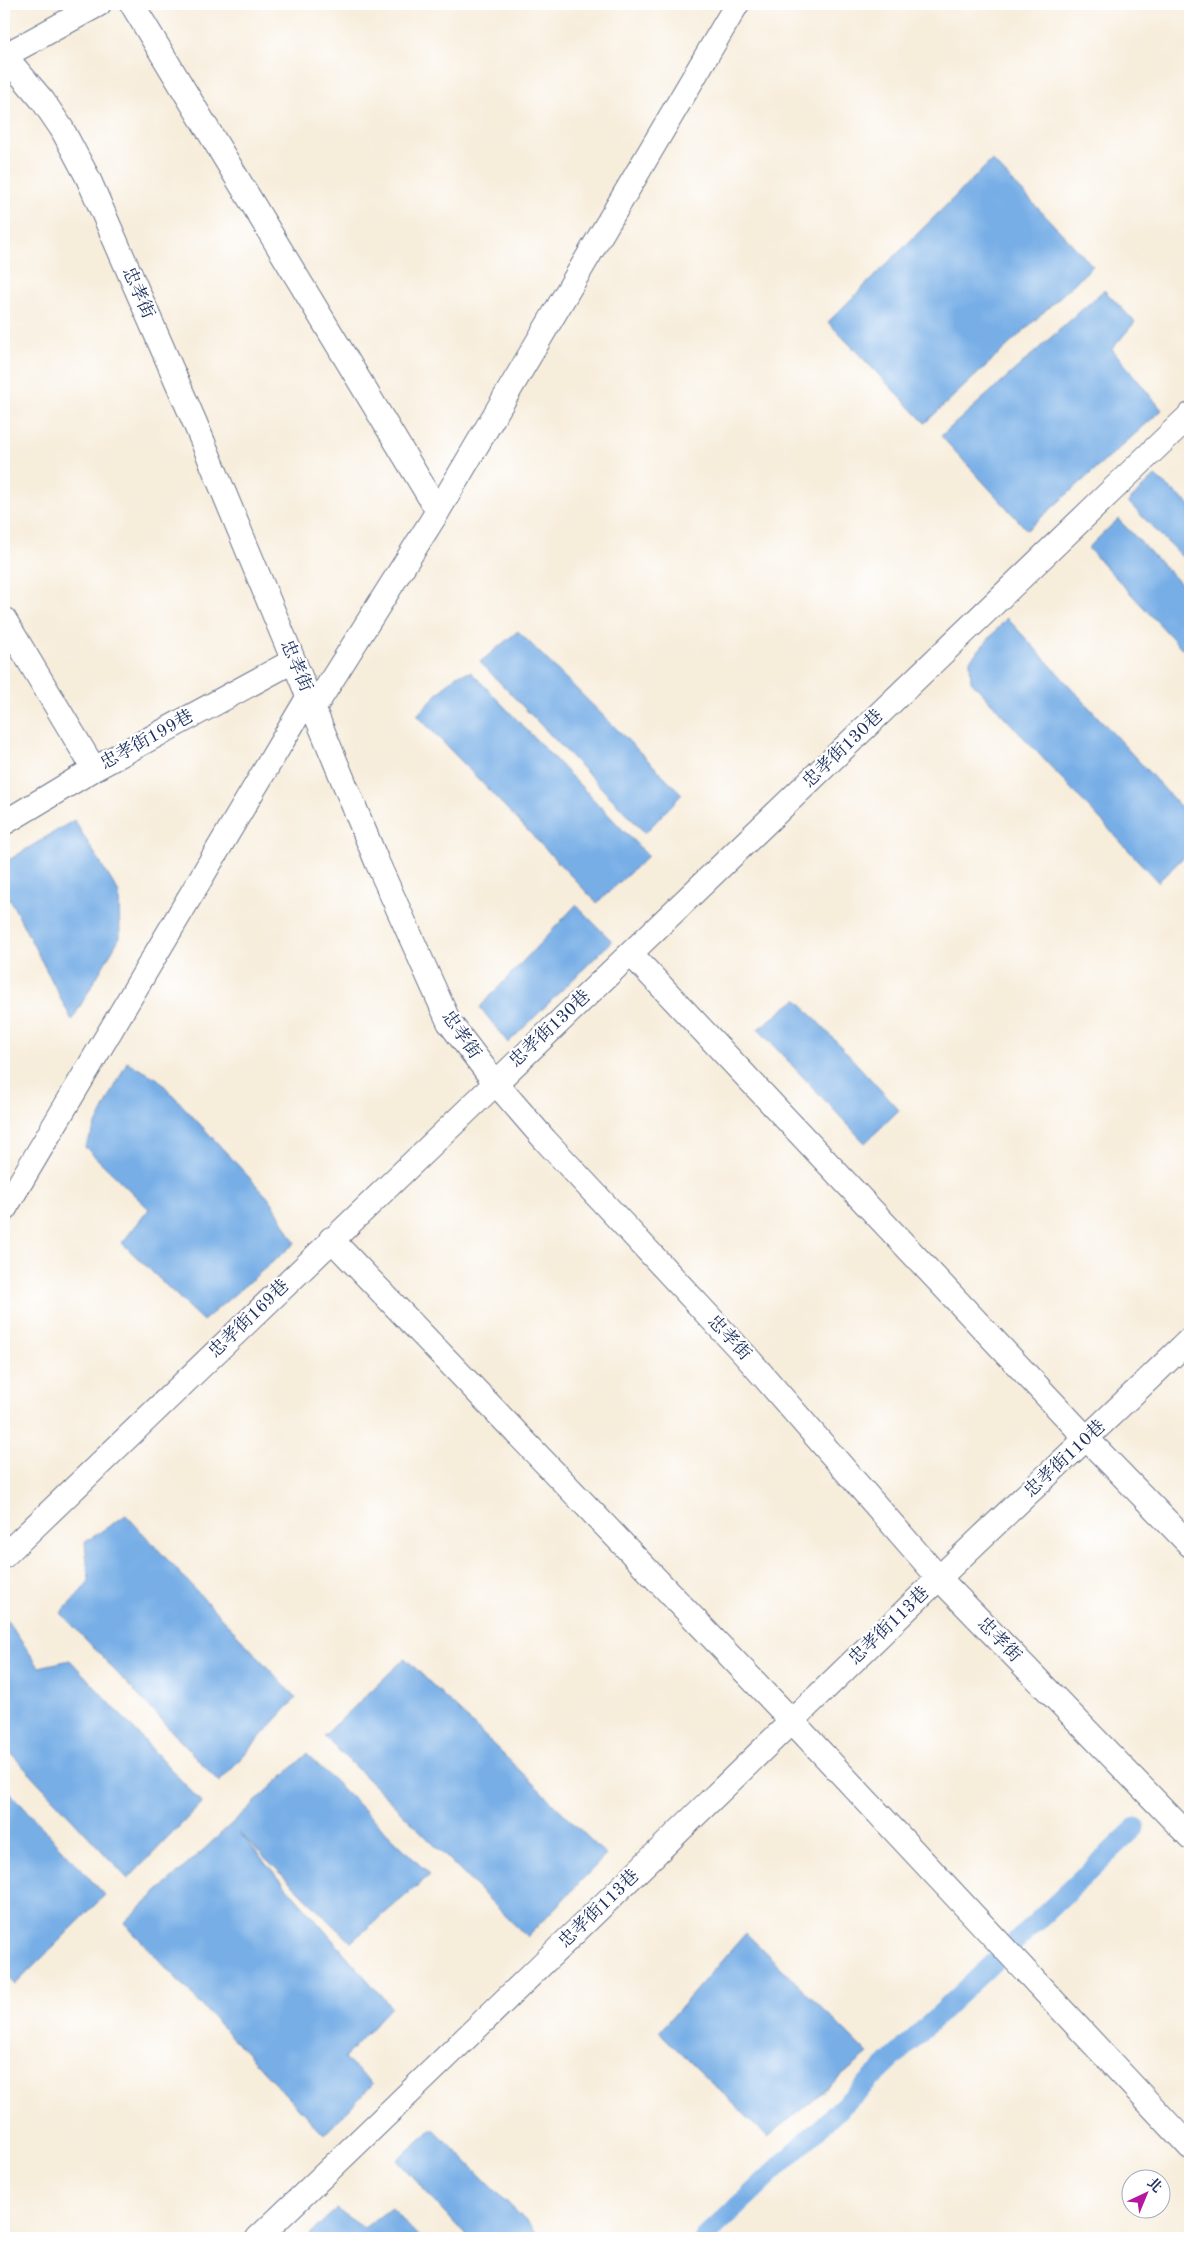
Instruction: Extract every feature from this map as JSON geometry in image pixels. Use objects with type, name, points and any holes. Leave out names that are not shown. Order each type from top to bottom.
[{"type":"street","points":[[4,56],[99,4]]},
{"type":"street","points":[[132,4],[438,511]]},
{"type":"street","points":[[4,1210],[311,702],[438,511],[737,4]]},
{"type":"street","name":"忠孝街","points":[[4,56],[43,101],[62,129],[88,178],[195,423],[376,862],[449,1022],[494,1081],[552,1147],[745,1355],[939,1578],[1190,1837]]},
{"type":"street","name":"忠孝街130巷","points":[[494,1081],[631,954],[1190,415]]},
{"type":"street","points":[[4,619],[94,770]]},
{"type":"street","name":"忠孝街199巷","points":[[4,823],[94,770],[293,661]]},
{"type":"street","points":[[631,954],[1190,1545]]},
{"type":"street","name":"忠孝街169巷","points":[[4,1556],[494,1081]]},
{"type":"street","points":[[331,1239],[792,1721],[1190,2147]]},
{"type":"street","name":"忠孝街110巷","points":[[939,1578],[1088,1439],[1190,1339]]},
{"type":"street","name":"忠孝街113巷","points":[[258,2238],[398,2106],[939,1578]]},
{"type":"water","points":[[992,160],[1093,266],[925,423],[828,322]]},
{"type":"water","points":[[1104,290],[1135,322],[1112,349],[1162,410],[1027,530],[941,436]]},
{"type":"water","points":[[1155,476],[1190,505],[1190,565],[1128,502]]},
{"type":"water","points":[[1118,519],[1190,593],[1190,657],[1088,548]]},
{"type":"water","points":[[1007,618],[1190,817],[1190,851],[1158,882],[971,681],[970,660]]},
{"type":"water","points":[[518,631],[682,794],[645,833],[480,662]]},
{"type":"water","points":[[471,672],[648,856],[597,903],[417,715],[456,675]]},
{"type":"water","points":[[74,820],[119,893],[120,937],[72,1020],[4,888],[4,863]]},
{"type":"water","points":[[576,905],[612,941],[508,1043],[480,1007]]},
{"type":"water","points":[[797,999],[899,1110],[865,1143],[758,1029]]},
{"type":"water","points":[[127,1062],[158,1079],[272,1202],[295,1243],[203,1321],[122,1243],[149,1209],[85,1147]]},
{"type":"water","points":[[126,1515],[296,1698],[219,1782],[61,1613],[89,1582],[85,1542]]},
{"type":"water","points":[[4,1616],[39,1667],[70,1660],[202,1803],[128,1879],[4,1746]]},
{"type":"water","points":[[405,1658],[606,1855],[527,1937],[324,1736]]},
{"type":"water","points":[[307,1754],[430,1875],[351,1942],[239,1832],[391,2007],[344,2058],[373,2084],[324,2135],[124,1923]]},
{"type":"water","points":[[4,1786],[105,1895],[15,1985],[4,1973]]},
{"type":"water","points":[[746,1933],[868,2054],[768,2137],[659,2032]]},
{"type":"water","points":[[433,2128],[543,2238],[468,2238],[397,2160]]},
{"type":"water","points":[[391,2208],[420,2238],[306,2238],[336,2209],[364,2228]]},
{"type":"waterway","points":[[704,2238],[1136,1827]]}]
